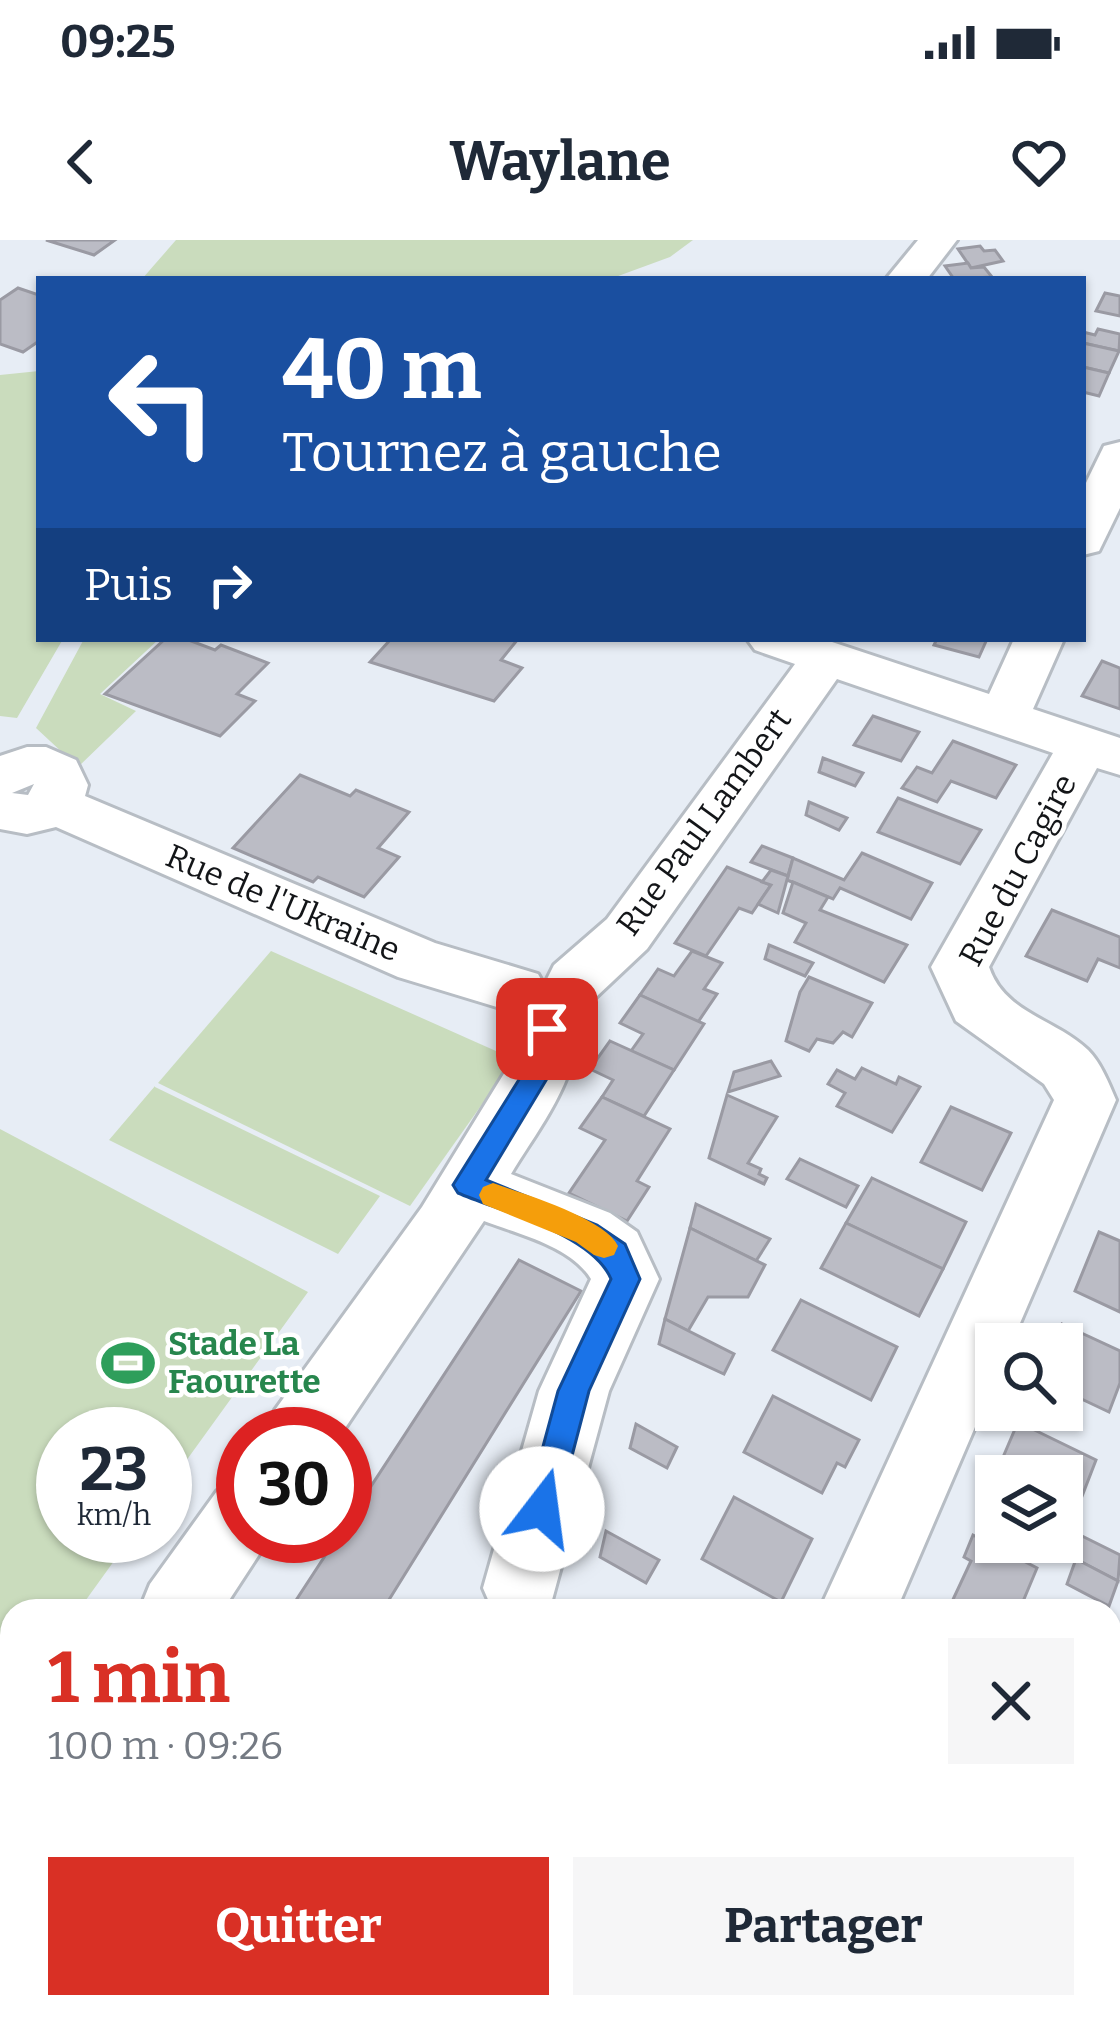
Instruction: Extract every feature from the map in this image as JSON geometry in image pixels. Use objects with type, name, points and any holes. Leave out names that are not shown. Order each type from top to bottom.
[{"type":"street","points":[[909,276],[938,240]]},
{"type":"street","points":[[1097,535],[1120,455]]},
{"type":"street","points":[[781,642],[1102,751]]},
{"type":"street","points":[[1004,717],[1038,642]]},
{"type":"street","name":"Rue Paul Lambert","points":[[546,1000],[627,934],[827,658]]},
{"type":"street","name":"Rue du Cagire","points":[[862,1599],[1085,1100],[1069,1069],[982,1015],[965,992],[960,968],[1102,751]]},
{"type":"street","name":"Rue de l'Ukraine","points":[[0,778],[18,766],[54,769],[64,789],[27,807]]},
{"type":"street","name":"Rue de l'Ukraine","points":[[27,807],[419,961],[546,1000]]},
{"type":"street","points":[[319,1407],[445,1227],[538,1072],[546,1000]]},
{"type":"street","points":[[467,1185],[586,1233],[614,1253],[625,1279],[574,1391],[521,1588]]},
{"type":"street","points":[[185,1599],[216,1555]]},
{"type":"green space","points":[[176,240],[693,240],[670,257],[618,276],[145,276]]},
{"type":"green space","points":[[36,371],[36,642],[61,642],[17,718],[0,716],[0,375]]},
{"type":"green space","points":[[82,642],[156,642],[100,694],[136,711],[78,767],[36,728]]},
{"type":"green space","points":[[271,951],[514,1059],[410,1206],[158,1083]]},
{"type":"green space","points":[[155,1086],[380,1196],[338,1254],[109,1140]]},
{"type":"green space","name":"Stade La Faourette","points":[[0,1129],[308,1292],[225,1407],[216,1407],[216,1419],[192,1453],[192,1407],[36,1407],[36,1563],[113,1563],[87,1599],[0,1599]]},
{"type":"building","points":[[46,240],[115,240],[94,255]]},
{"type":"building","points":[[980,246],[984,251],[995,250],[1003,261],[971,268],[958,249]]},
{"type":"building","points":[[968,263],[971,268],[984,267],[991,276],[952,276],[945,266]]},
{"type":"building","points":[[18,288],[36,294],[36,343],[23,352],[0,344],[0,300]]},
{"type":"building","points":[[1105,293],[1120,296],[1120,316],[1096,311]]},
{"type":"building","points":[[1098,329],[1120,334],[1119,351],[1086,344],[1086,333],[1095,335]]},
{"type":"building","points":[[1086,344],[1119,351],[1109,373],[1086,368]]},
{"type":"building","points":[[1086,368],[1109,373],[1099,396],[1086,393]]},
{"type":"building","points":[[162,642],[194,642],[215,650],[221,645],[268,663],[237,694],[255,701],[220,736],[105,694]]},
{"type":"building","points":[[388,642],[516,642],[501,660],[522,668],[494,701],[370,662]]},
{"type":"building","points":[[936,642],[986,642],[979,657]]},
{"type":"building","points":[[1102,661],[1120,668],[1120,709],[1082,696]]},
{"type":"building","points":[[873,716],[919,732],[901,761],[854,745]]},
{"type":"building","points":[[953,741],[1016,765],[996,798],[951,781],[937,802],[902,788],[917,767],[932,773]]},
{"type":"building","points":[[823,758],[863,773],[855,786],[819,772]]},
{"type":"building","points":[[300,775],[350,796],[356,790],[409,812],[378,848],[399,857],[364,897],[318,877],[313,882],[233,848]]},
{"type":"building","points":[[898,798],[981,830],[960,864],[878,832]]},
{"type":"building","points":[[809,802],[847,818],[839,830],[806,815]]},
{"type":"building","points":[[762,846],[793,858],[788,876],[751,862]]},
{"type":"building","points":[[862,853],[932,883],[911,919],[840,888],[833,899],[787,880],[793,858],[844,880]]},
{"type":"building","points":[[727,867],[771,885],[752,913],[739,908],[706,956],[675,943]]},
{"type":"building","points":[[771,870],[788,876],[778,913],[758,904],[771,885],[762,882]]},
{"type":"building","points":[[793,882],[828,897],[820,910],[907,945],[884,982],[795,942],[806,923],[783,913]]},
{"type":"building","points":[[1052,910],[1120,937],[1120,968],[1098,959],[1087,981],[1026,956]]},
{"type":"building","points":[[769,945],[813,963],[805,976],[765,959]]},
{"type":"building","points":[[692,951],[722,963],[704,989],[717,994],[698,1022],[640,995],[658,969],[674,976]]},
{"type":"building","points":[[809,977],[872,1003],[852,1037],[843,1032],[833,1043],[817,1039],[809,1051],[786,1041]]},
{"type":"building","points":[[640,995],[704,1024],[674,1070],[631,1051],[643,1034],[620,1023]]},
{"type":"building","points":[[610,1041],[674,1070],[644,1116],[602,1097],[613,1080],[590,1069]]},
{"type":"building","points":[[771,1061],[780,1076],[728,1092],[734,1072]]},
{"type":"building","points":[[862,1068],[896,1084],[899,1077],[920,1087],[892,1132],[837,1106],[845,1093],[828,1084],[837,1070],[855,1079]]},
{"type":"building","points":[[727,1095],[777,1117],[748,1163],[761,1169],[759,1174],[767,1178],[764,1184],[709,1158]]},
{"type":"building","points":[[602,1097],[670,1129],[637,1181],[649,1187],[627,1221],[569,1193],[605,1140],[580,1128]]},
{"type":"building","points":[[951,1107],[1011,1133],[982,1190],[921,1162]]},
{"type":"building","points":[[800,1159],[858,1186],[846,1207],[787,1179]]},
{"type":"building","points":[[872,1178],[966,1222],[943,1269],[846,1223]]},
{"type":"building","points":[[696,1204],[770,1239],[756,1261],[690,1228]]},
{"type":"building","points":[[846,1223],[943,1269],[919,1316],[821,1268]]},
{"type":"building","points":[[690,1228],[765,1265],[748,1297],[708,1297],[688,1331],[665,1319]]},
{"type":"building","points":[[1099,1232],[1120,1241],[1120,1312],[1075,1291]]},
{"type":"building","points":[[519,1260],[581,1291],[389,1599],[297,1599],[320,1563],[372,1563],[372,1485]]},
{"type":"building","points":[[801,1300],[897,1347],[871,1400],[773,1350]]},
{"type":"building","points":[[665,1319],[734,1354],[724,1374],[659,1344]]},
{"type":"building","points":[[1083,1334],[1120,1351],[1120,1383],[1109,1412],[1083,1400]]},
{"type":"building","points":[[773,1396],[859,1440],[845,1467],[837,1463],[822,1493],[744,1452]]},
{"type":"building","points":[[636,1424],[677,1447],[667,1468],[630,1448]]},
{"type":"building","points":[[1014,1431],[1036,1431],[1096,1460],[1083,1494],[1083,1455],[1004,1455]]},
{"type":"building","points":[[734,1497],[812,1539],[782,1599],[702,1559]]},
{"type":"building","points":[[606,1531],[659,1560],[646,1583],[600,1557]]},
{"type":"building","points":[[973,1535],[975,1563],[1027,1563],[1037,1568],[1024,1599],[953,1599],[971,1561],[964,1557]]},
{"type":"building","points":[[1083,1536],[1120,1555],[1118,1581],[1083,1563]]},
{"type":"building","points":[[1075,1563],[1118,1581],[1112,1599],[1096,1599],[1067,1584]]},
{"type":"slow traffic","points":[[493,1195],[586,1233],[604,1246]]},
{"type":"place","name":"Stade La Faourette","points":[[128,1363]]},
{"type":"route","points":[[542,1509],[574,1391],[625,1279],[614,1253],[586,1233],[467,1185],[538,1072],[547,1029]]}]
